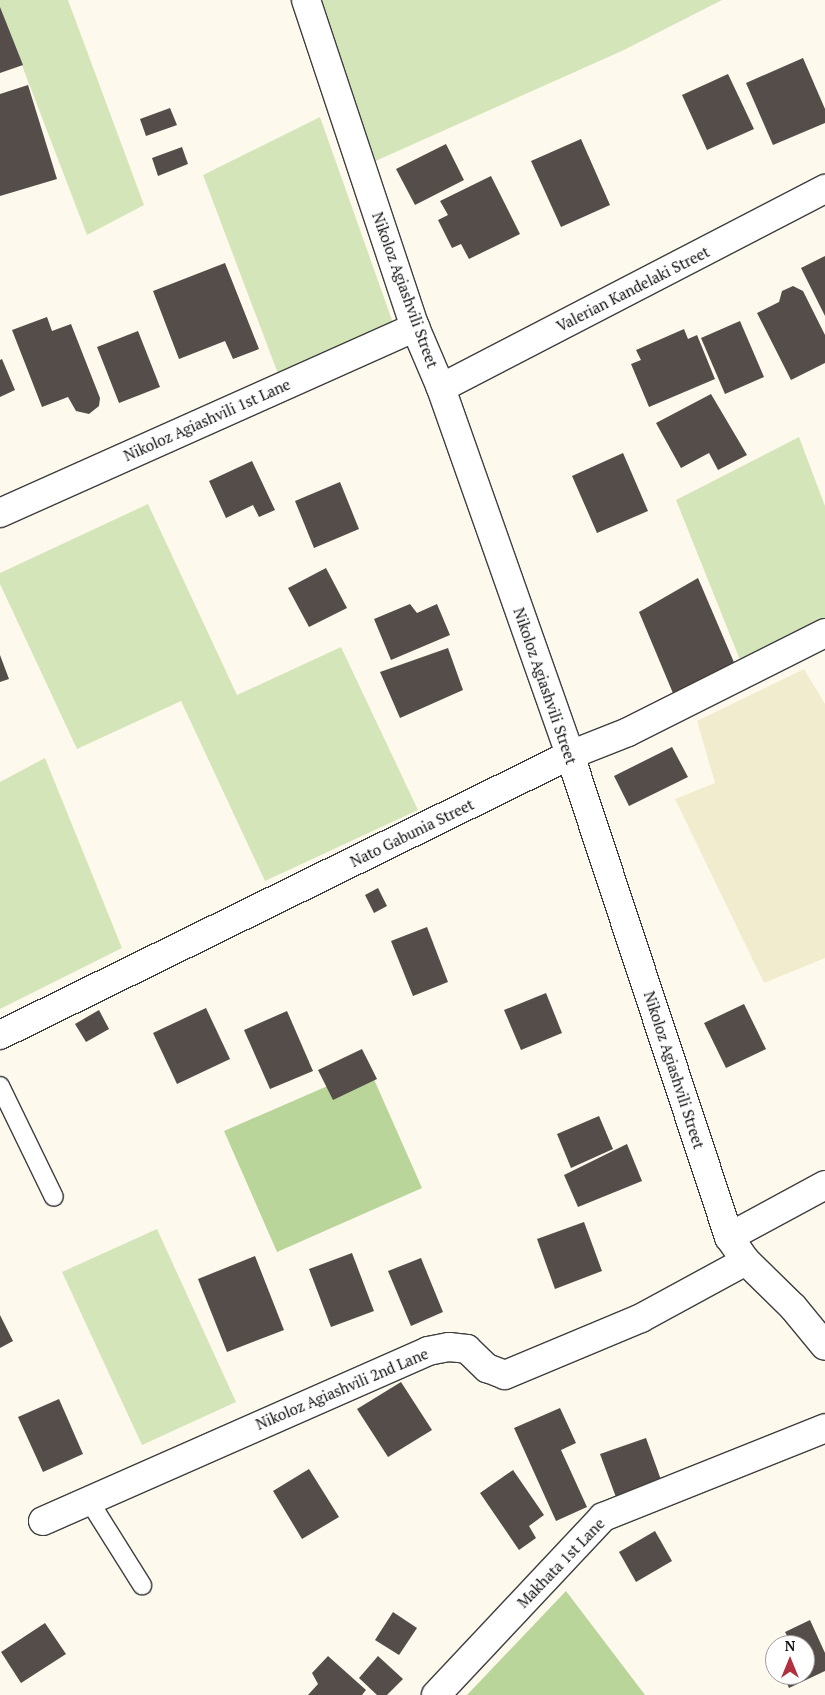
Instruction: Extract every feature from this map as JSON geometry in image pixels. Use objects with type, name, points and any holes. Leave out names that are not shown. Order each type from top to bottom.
[{"type":"street","name":"Nikoloz Agiashvili Street","points":[[306,0],[415,327],[441,388],[570,755],[729,1237],[746,1261],[793,1307],[825,1346]]},
{"type":"street","name":"Valerian Kandelaki Street","points":[[441,388],[825,189]]},
{"type":"street","name":"Nikoloz Agiashvili 1st Lane","points":[[0,513],[415,327]]},
{"type":"street","name":"Nato Gabunia Street","points":[[0,1035],[570,755],[628,732],[825,633]]},
{"type":"street","points":[[729,1237],[825,1184]]},
{"type":"street","name":"Nikoloz Agiashvili 2nd Lane","points":[[43,1521],[88,1499],[428,1351],[449,1347],[467,1349],[487,1368],[505,1375],[527,1368],[641,1318],[746,1261]]},
{"type":"street","name":"Makhata 1st Lane","points":[[436,1695],[603,1517],[825,1428]]},
{"type":"lane","points":[[0,1086],[54,1197]]},
{"type":"lane","points":[[88,1499],[142,1586]]},
{"type":"shaded area","points":[[804,669],[825,704],[825,958],[764,983],[675,799],[715,783],[697,721]]},
{"type":"green space","points":[[0,0],[68,0],[144,205],[87,235],[0,8]]},
{"type":"green space","points":[[316,0],[722,0],[624,50],[371,163]]},
{"type":"green space","points":[[320,117],[393,323],[280,379],[203,175]]},
{"type":"green space","points":[[799,437],[825,506],[825,622],[742,665],[676,500]]},
{"type":"green space","points":[[148,504],[237,695],[341,647],[418,810],[265,881],[181,701],[77,749],[0,584],[0,573]]},
{"type":"green space","points":[[45,758],[122,948],[0,1009],[0,782]]},
{"type":"green space","points":[[369,1068],[422,1188],[277,1252],[224,1131]]},
{"type":"green space","points":[[157,1229],[236,1402],[142,1445],[62,1272]]},
{"type":"green space","points":[[566,1591],[645,1695],[467,1695]]},
{"type":"building","points":[[0,7],[23,65],[0,73]]},
{"type":"building","points":[[803,58],[825,109],[825,123],[773,145],[746,83]]},
{"type":"building","points":[[728,74],[754,129],[707,150],[682,95]]},
{"type":"building","points":[[28,85],[57,179],[0,196],[0,94]]},
{"type":"building","points":[[170,108],[177,125],[146,136],[140,119]]},
{"type":"building","points":[[581,139],[610,205],[561,227],[531,161]]},
{"type":"building","points":[[446,144],[464,180],[415,205],[396,169]]},
{"type":"building","points":[[182,147],[188,164],[158,176],[152,158]]},
{"type":"building","points":[[491,176],[520,234],[469,259],[461,244],[452,248],[438,220],[448,215],[440,201]]},
{"type":"building","points":[[825,256],[825,316],[801,268]]},
{"type":"building","points":[[225,263],[259,349],[233,359],[225,341],[179,359],[153,291]]},
{"type":"building","points":[[793,286],[803,291],[825,335],[825,363],[791,380],[757,313],[779,302],[782,291]]},
{"type":"building","points":[[47,317],[52,331],[71,324],[100,398],[99,406],[89,414],[76,411],[68,397],[42,407],[12,330]]},
{"type":"building","points":[[740,321],[764,377],[725,394],[701,338]]},
{"type":"building","points":[[684,329],[688,339],[697,335],[715,379],[649,407],[631,364],[641,360],[636,350]]},
{"type":"building","points":[[138,331],[160,387],[119,403],[97,347]]},
{"type":"building","points":[[2,359],[15,390],[0,397],[0,360]]},
{"type":"building","points":[[711,394],[747,455],[718,470],[709,453],[681,468],[656,423]]},
{"type":"building","points":[[623,453],[648,511],[597,533],[572,476]]},
{"type":"building","points":[[252,461],[275,510],[259,517],[253,505],[226,518],[209,481]]},
{"type":"building","points":[[340,482],[359,529],[314,548],[295,501]]},
{"type":"building","points":[[326,568],[347,608],[309,627],[288,588]]},
{"type":"building","points":[[698,578],[736,667],[675,698],[639,612]]},
{"type":"building","points":[[410,604],[417,613],[437,604],[450,635],[391,660],[374,619]]},
{"type":"building","points":[[448,648],[463,690],[400,718],[380,672]]},
{"type":"building","points":[[0,655],[9,679],[0,682]]},
{"type":"building","points":[[672,747],[688,777],[629,806],[614,776]]},
{"type":"building","points":[[378,888],[387,906],[374,913],[365,895]]},
{"type":"building","points":[[427,927],[448,982],[413,996],[391,941]]},
{"type":"building","points":[[546,993],[562,1033],[521,1050],[504,1010]]},
{"type":"building","points":[[744,1004],[766,1049],[726,1068],[704,1023]]},
{"type":"building","points":[[206,1008],[230,1059],[177,1084],[153,1033]]},
{"type":"building","points":[[99,1010],[109,1029],[86,1042],[75,1024]]},
{"type":"building","points":[[287,1011],[313,1071],[270,1089],[244,1030]]},
{"type":"building","points":[[362,1049],[377,1079],[333,1100],[318,1070]]},
{"type":"building","points":[[599,1116],[613,1149],[571,1168],[557,1134]]},
{"type":"building","points":[[627,1144],[642,1181],[578,1207],[564,1175]]},
{"type":"building","points":[[584,1222],[602,1271],[555,1289],[537,1239]]},
{"type":"building","points":[[352,1253],[374,1311],[331,1327],[309,1269]]},
{"type":"building","points":[[255,1256],[284,1330],[227,1352],[198,1279]]},
{"type":"building","points":[[421,1258],[443,1312],[411,1326],[388,1271]]},
{"type":"building","points":[[0,1315],[13,1341],[0,1348]]},
{"type":"building","points":[[401,1382],[432,1430],[388,1457],[357,1409]]},
{"type":"building","points":[[59,1399],[83,1454],[43,1472],[18,1417]]},
{"type":"building","points":[[560,1408],[576,1443],[561,1450],[587,1507],[556,1521],[514,1428]]},
{"type":"building","points":[[646,1438],[665,1491],[620,1508],[600,1454]]},
{"type":"building","points":[[309,1469],[339,1517],[302,1539],[273,1491]]},
{"type":"building","points":[[513,1470],[544,1515],[529,1526],[536,1538],[519,1550],[480,1493]]},
{"type":"building","points":[[655,1531],[672,1561],[636,1582],[619,1552]]},
{"type":"building","points":[[393,1612],[417,1628],[399,1655],[375,1640]]},
{"type":"building","points":[[810,1620],[825,1653],[825,1671],[815,1676],[815,1635],[787,1635],[785,1632]]},
{"type":"building","points":[[45,1623],[66,1654],[21,1683],[1,1652]]},
{"type":"building","points":[[328,1656],[366,1690],[362,1695],[308,1695],[318,1684],[312,1673]]},
{"type":"building","points":[[378,1656],[403,1679],[387,1695],[377,1695],[359,1678]]}]
